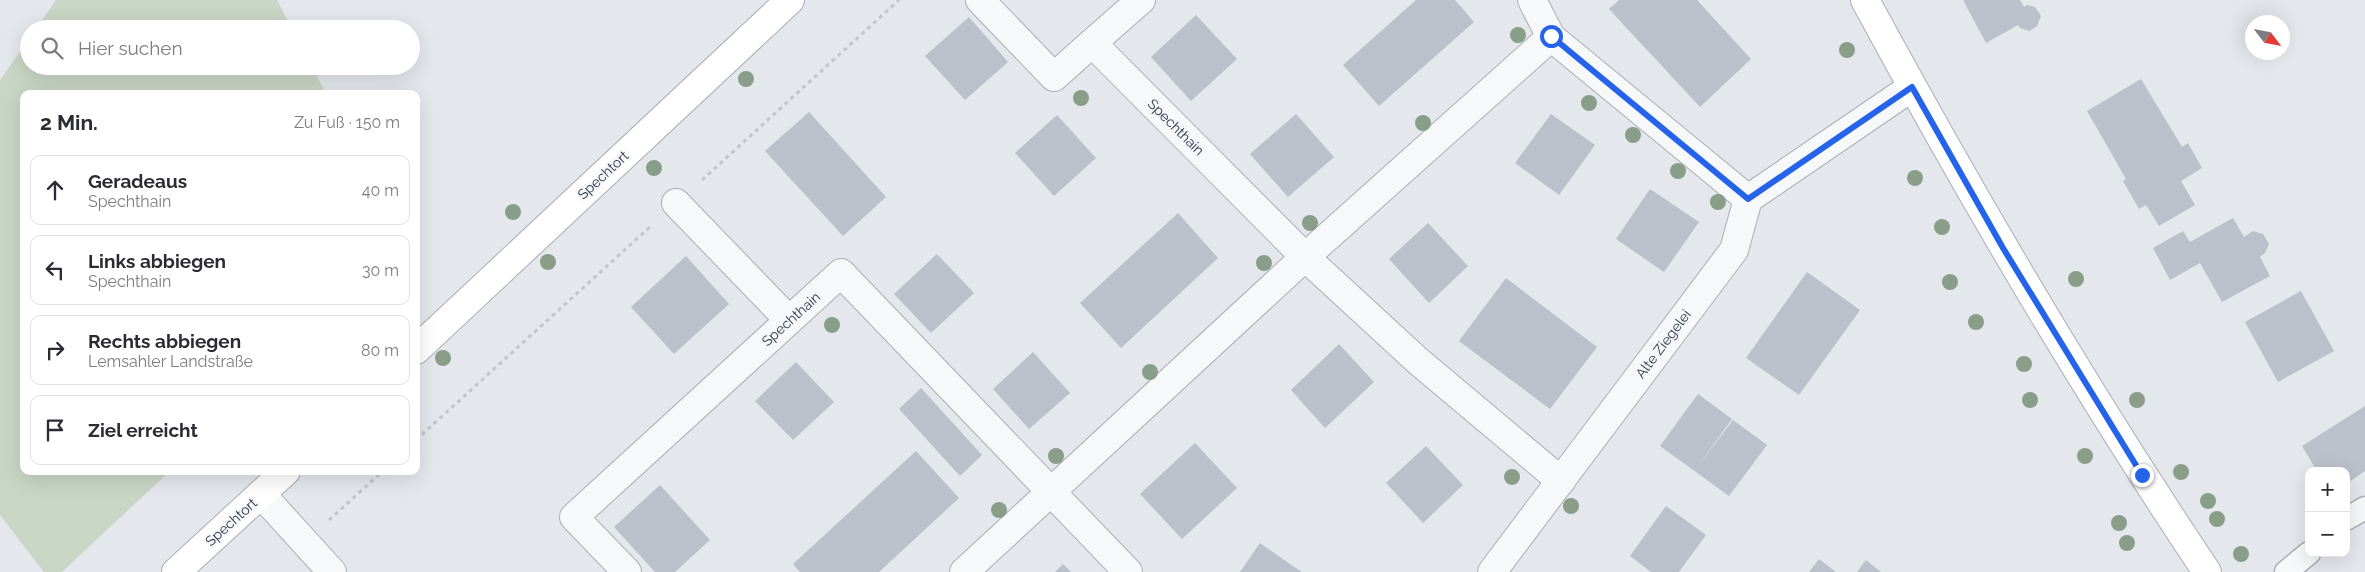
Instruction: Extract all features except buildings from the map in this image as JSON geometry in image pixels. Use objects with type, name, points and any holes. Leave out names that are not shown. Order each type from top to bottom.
[{"type":"street","name":"Spechtort","points":[[420,346],[790,0]]},
{"type":"street","points":[[980,0],[1054,77],[1141,0]]},
{"type":"street","points":[[1532,0],[1551,36],[1748,199],[1912,87]]},
{"type":"street","points":[[1865,0],[1952,160],[2039,308],[2142,475],[2207,572]]},
{"type":"street","points":[[964,572],[1305,257],[1551,36]]},
{"type":"street","name":"Spechthain","points":[[1092,43],[1305,257]]},
{"type":"street","name":"Alte Ziegelei","points":[[1492,572],[1734,250],[1748,199]]},
{"type":"street","points":[[676,203],[789,320]]},
{"type":"street","points":[[1305,257],[1418,361],[1561,481]]},
{"type":"street","name":"Spechthain","points":[[627,572],[574,517],[841,273],[1049,492]]},
{"type":"street","name":"Spechtort","points":[[176,572],[282,475]]},
{"type":"street","points":[[1049,492],[1128,572]]},
{"type":"street","points":[[261,494],[332,572]]},
{"type":"lane","points":[[2350,517],[2365,508]]},
{"type":"lane","points":[[2286,572],[2305,556]]},
{"type":"path","points":[[305,542],[378,475]]},
{"type":"green space","points":[[56,0],[277,0],[287,20],[42,20]]},
{"type":"green space","points":[[20,52],[20,75],[316,75],[324,90],[20,90],[20,475],[166,475],[62,572],[44,572],[0,515],[0,80]]},
{"type":"route","points":[[1551,36],[1748,199],[1912,87],[2003,248],[2142,475]]}]
